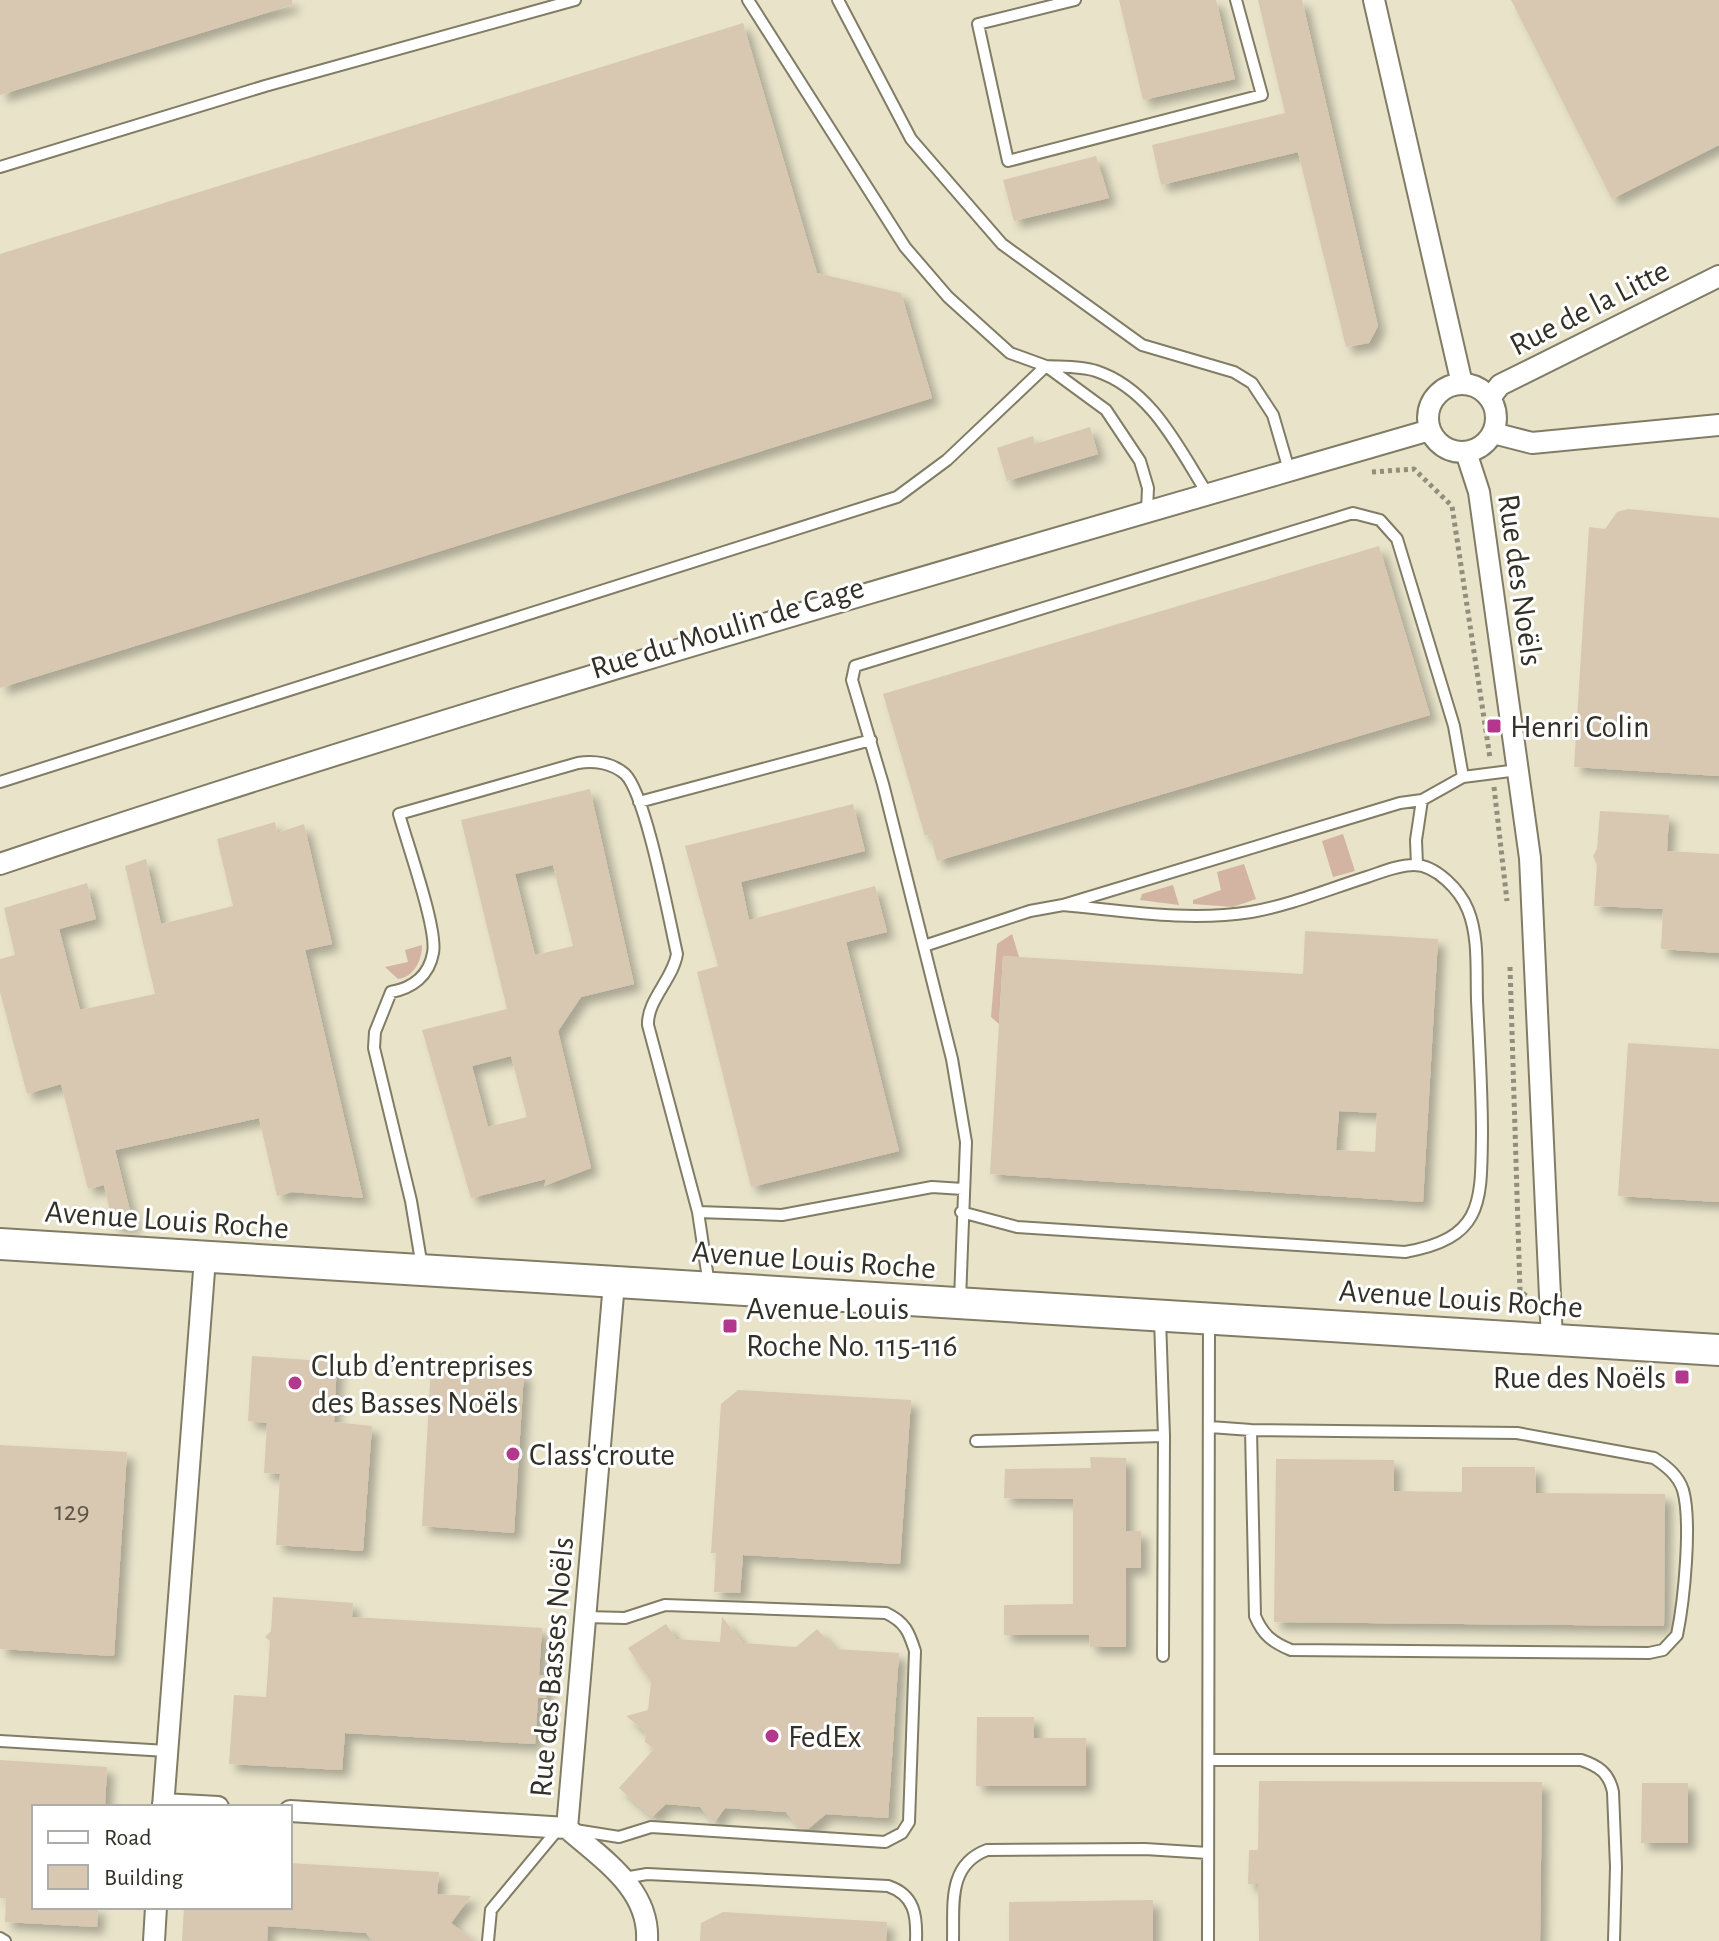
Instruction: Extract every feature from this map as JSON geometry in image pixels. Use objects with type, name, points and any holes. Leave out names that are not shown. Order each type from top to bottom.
[{"type":"main road","name":"Avenue Louis Roche","points":[[0,1244],[1719,1350]]},
{"type":"street","points":[[1374,0],[1462,384]]},
{"type":"street","name":"Rue de la Litte","points":[[1490,398],[1500,385],[1719,276]]},
{"type":"street","points":[[1462,384],[1472,385],[1490,398],[1496,415],[1493,433],[1487,442],[1466,452],[1445,448],[1430,430],[1429,409],[1441,391],[1462,384]]},
{"type":"street","points":[[1493,433],[1532,443],[1719,425]]},
{"type":"street","name":"Rue du Moulin de Cage","points":[[0,864],[455,716],[1147,510],[1430,430]]},
{"type":"street","name":"Rue des Noëls","points":[[1466,452],[1479,492],[1533,888],[1552,1340]]},
{"type":"street","points":[[163,1805],[205,1258]]},
{"type":"street","name":"Rue des Basses Noëls","points":[[292,1811],[564,1828],[614,1283]]},
{"type":"street","points":[[564,1828],[624,1878],[648,1920],[647,1941]]},
{"type":"street","points":[[154,1941],[156,1909]]},
{"type":"lane","points":[[0,167],[265,86],[575,0]]},
{"type":"lane","points":[[748,0],[905,247],[948,297],[1010,353],[1046,366],[1093,370],[1118,380],[1142,398],[1207,493]]},
{"type":"lane","points":[[838,0],[911,139],[1002,244],[1142,345],[1234,372],[1252,383],[1273,415],[1289,470]]},
{"type":"lane","points":[[1075,0],[978,24],[1008,161],[1262,95],[1236,0]]},
{"type":"lane","points":[[1046,366],[1106,410],[1116,424],[1140,461],[1148,488],[1147,510]]},
{"type":"lane","points":[[0,782],[897,497],[947,460],[1046,366]]},
{"type":"lane","points":[[960,1304],[961,1212],[966,1142],[952,1059],[871,740],[852,680],[855,666],[1353,513],[1380,520],[1397,539],[1454,726],[1463,777]]},
{"type":"lane","points":[[639,802],[871,740]]},
{"type":"lane","points":[[422,1269],[411,1201],[374,1048],[375,1032],[391,992],[405,990],[421,978],[430,965],[435,943],[399,814],[589,761],[626,775],[639,802],[677,954],[670,975],[650,1011],[648,1025],[698,1212],[709,1288]]},
{"type":"lane","points":[[924,946],[1030,911],[1063,905],[1385,807],[1422,800],[1463,777],[1518,770]]},
{"type":"lane","points":[[1417,865],[1416,840],[1422,800]]},
{"type":"lane","points":[[961,1212],[1017,1227],[1405,1252],[1437,1245],[1451,1237],[1476,1211],[1480,1196],[1482,1104],[1475,941],[1461,896],[1444,878],[1417,865],[1396,868],[1297,900],[1210,918],[1063,905]]},
{"type":"lane","points":[[698,1212],[782,1215],[932,1187],[963,1189]]},
{"type":"lane","points":[[1160,1317],[1164,1436],[1163,1656]]},
{"type":"lane","points":[[1208,1941],[1209,1318]]},
{"type":"lane","points":[[1210,1427],[1517,1433],[1654,1458],[1670,1469],[1682,1488],[1686,1512],[1677,1635],[1663,1650],[1649,1653],[1291,1650],[1273,1643],[1261,1630],[1255,1616],[1251,1430]]},
{"type":"lane","points":[[976,1441],[1164,1436]]},
{"type":"lane","points":[[488,1941],[491,1910],[564,1828],[619,1837],[651,1827],[885,1842],[902,1833],[909,1822],[915,1651],[908,1629],[899,1619],[886,1613],[665,1605],[625,1618],[585,1617]]},
{"type":"lane","points":[[0,1741],[167,1751]]},
{"type":"lane","points":[[1209,1760],[1581,1760],[1595,1764],[1610,1781],[1613,1792],[1616,1867],[1614,1941]]},
{"type":"lane","points":[[953,1941],[957,1877],[965,1863],[987,1850],[1145,1849],[1208,1853]]},
{"type":"lane","points":[[624,1878],[647,1874],[888,1886],[899,1890],[915,1910],[916,1941]]},
{"type":"lane","points":[[0,1938],[5,1941]]},
{"type":"path","points":[[1357,473],[1414,469],[1452,506],[1492,774],[1508,910]]},
{"type":"path","points":[[1509,957],[1520,1291],[1534,1303]]},
{"type":"shaded area","points":[[1343,834],[1355,871],[1333,877],[1322,841]]},
{"type":"shaded area","points":[[1244,864],[1256,899],[1233,907],[1193,904],[1193,900],[1221,890],[1217,872]]},
{"type":"shaded area","points":[[1173,885],[1179,905],[1140,900],[1142,894]]},
{"type":"shaded area","points":[[1012,934],[1019,957],[1003,956],[999,1024],[991,1017],[997,944]]},
{"type":"shaded area","points":[[422,945],[419,962],[404,978],[398,979],[385,967],[408,962],[405,950]]},
{"type":"building","points":[[0,0],[292,0],[292,5],[0,95]]},
{"type":"building","points":[[1119,0],[1216,0],[1235,79],[1143,100]]},
{"type":"building","points":[[1258,0],[1302,0],[1378,326],[1369,343],[1346,347],[1298,152],[1161,185],[1152,145],[1285,113]]},
{"type":"building","points":[[1511,0],[1719,0],[1719,145],[1612,199]]},
{"type":"building","points":[[743,23],[817,273],[901,293],[932,398],[0,688],[0,254]]},
{"type":"building","points":[[1096,156],[1109,198],[1014,221],[1003,180]]},
{"type":"building","points":[[1090,427],[1098,454],[1007,481],[997,448],[1033,436],[1035,444]]},
{"type":"building","points":[[1628,509],[1719,518],[1719,776],[1574,767],[1589,527],[1605,529],[1617,512]]},
{"type":"building","points":[[1379,546],[1430,715],[937,861],[930,834],[925,836],[883,694]]},
{"type":"building","points":[[590,789],[634,984],[581,997],[558,1031],[591,1168],[544,1186],[546,1179],[471,1198],[422,1030],[507,1009],[461,820]],"holes":[[[553,865],[573,946],[535,955],[515,874]],[[511,1056],[527,1117],[488,1127],[472,1066]]]},
{"type":"building","points":[[853,804],[865,851],[741,882],[749,920],[875,886],[887,932],[846,942],[899,1151],[751,1187],[697,972],[718,966],[685,846]]},
{"type":"building","points":[[1600,811],[1669,815],[1667,851],[1719,854],[1719,953],[1661,949],[1663,909],[1594,906],[1597,865],[1593,856],[1597,849]]},
{"type":"building","points":[[275,822],[277,833],[304,824],[332,944],[305,950],[363,1198],[292,1192],[277,1196],[259,1118],[115,1150],[134,1227],[113,1225],[104,1185],[88,1189],[61,1084],[27,1094],[0,992],[0,959],[15,955],[4,908],[87,883],[96,919],[59,929],[80,1010],[155,994],[125,866],[146,859],[161,924],[233,906],[217,839]]},
{"type":"building","points":[[1305,931],[1438,939],[1423,1202],[990,1174],[1003,956],[1303,974]],"holes":[[[1339,1111],[1377,1113],[1375,1152],[1336,1150]]]},
{"type":"building","points":[[1628,1043],[1719,1049],[1719,1202],[1618,1196]]},
{"type":"building","points":[[252,1356],[337,1362],[334,1422],[372,1426],[363,1551],[276,1545],[280,1474],[264,1473],[267,1423],[248,1421]]},
{"type":"building","points":[[431,1366],[524,1372],[514,1533],[422,1526]]},
{"type":"building","points":[[738,1390],[911,1400],[900,1564],[743,1555],[740,1593],[714,1592],[716,1553],[711,1553],[721,1404]]},
{"type":"building","points":[[0,1445],[127,1452],[114,1656],[0,1649]]},
{"type":"building","points":[[1090,1457],[1126,1458],[1126,1531],[1141,1531],[1141,1568],[1126,1568],[1126,1647],[1090,1647],[1089,1635],[1004,1635],[1004,1605],[1073,1604],[1073,1499],[1004,1498],[1005,1469],[1091,1468]]},
{"type":"building","points":[[1276,1459],[1394,1460],[1394,1491],[1462,1492],[1462,1467],[1535,1467],[1536,1493],[1665,1494],[1664,1626],[1274,1622]]},
{"type":"building","points":[[273,1597],[353,1603],[352,1617],[542,1628],[539,1675],[547,1676],[546,1698],[538,1698],[535,1744],[345,1733],[342,1770],[229,1764],[234,1695],[266,1697],[270,1641],[265,1637],[271,1631]]},
{"type":"building","name":"FedEx","points":[[722,1617],[743,1643],[796,1647],[817,1629],[835,1649],[899,1653],[888,1818],[826,1814],[808,1829],[799,1828],[786,1812],[725,1808],[714,1823],[700,1807],[666,1804],[652,1817],[619,1788],[654,1749],[645,1742],[646,1732],[626,1716],[648,1710],[651,1682],[628,1648],[666,1624],[676,1639],[720,1642]]},
{"type":"building","points":[[977,1717],[1034,1717],[1034,1738],[1086,1738],[1086,1786],[976,1786]]},
{"type":"building","points":[[0,1760],[107,1767],[105,1805],[32,1805],[32,1909],[98,1909],[97,1927],[5,1922],[6,1898],[0,1898]]},
{"type":"building","points":[[1259,1781],[1542,1782],[1540,1941],[1259,1941],[1258,1884],[1248,1884],[1249,1850],[1258,1850]]},
{"type":"building","points":[[1642,1783],[1688,1783],[1688,1843],[1641,1843]]},
{"type":"building","points":[[292,1863],[439,1872],[437,1894],[471,1896],[451,1923],[474,1941],[373,1941],[366,1933],[268,1926],[267,1941],[182,1941],[184,1909],[292,1909]]},
{"type":"building","points":[[1153,1900],[1153,1941],[1009,1941],[1009,1902]]},
{"type":"building","points":[[723,1912],[887,1922],[886,1941],[700,1941],[701,1923]]},
{"type":"place","name":"Henri Colin","points":[[1494,726]]},
{"type":"place","name":"Avenue Louis Roche No. 115-116","points":[[730,1326]]},
{"type":"place","name":"Rue des Noëls","points":[[1682,1377]]},
{"type":"place","name":"Club d’entreprises des Basses Noëls","points":[[295,1383]]},
{"type":"place","name":"Class'croute","points":[[513,1454]]},
{"type":"place","name":"FedEx","points":[[772,1736]]}]
